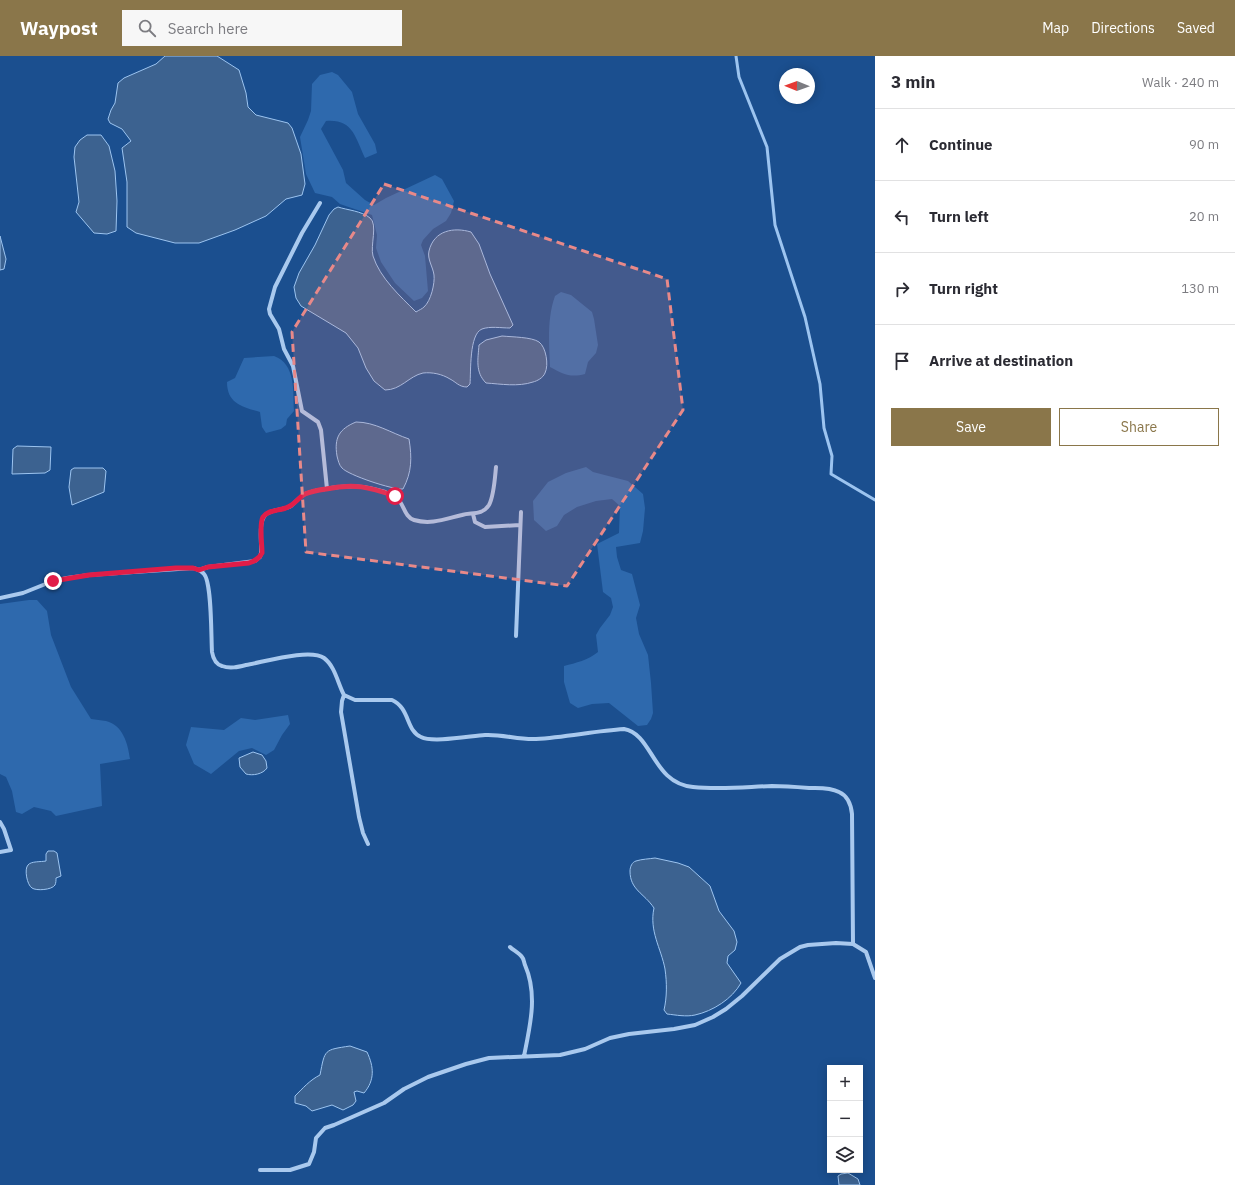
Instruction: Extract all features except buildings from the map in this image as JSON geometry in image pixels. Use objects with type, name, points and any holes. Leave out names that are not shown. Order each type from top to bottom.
[{"type":"street","points":[[320,203],[302,233],[275,287],[269,309],[270,314],[279,329],[284,348],[293,366],[302,411],[318,422],[321,430],[327,489]]},
{"type":"street","points":[[199,570],[208,567],[255,561],[262,553],[261,526],[264,516],[267,513],[289,507],[304,495],[345,485],[362,486],[395,496],[401,501],[407,516],[412,520],[438,522],[463,514],[481,513],[489,505],[496,467]]},
{"type":"street","points":[[516,636],[521,512]]},
{"type":"street","points":[[473,514],[475,522],[485,527],[520,525]]},
{"type":"street","points":[[0,598],[23,593],[53,581],[89,575],[193,568],[204,573],[207,578],[212,652],[214,659],[221,666],[234,668],[305,654],[320,655],[329,662],[344,695],[355,700],[392,700],[397,702],[405,711],[413,730],[420,737],[431,739],[487,735],[536,739],[624,729],[631,730],[635,733],[666,774],[675,782],[682,785],[698,788],[731,789],[772,786],[802,787],[838,791],[848,799],[852,814],[854,944]]},
{"type":"street","points":[[344,695],[341,712],[359,818],[368,844]]},
{"type":"street","points":[[0,822],[11,850],[0,852]]},
{"type":"street","points":[[260,1170],[290,1170],[309,1164],[314,1152],[316,1138],[324,1128],[384,1103],[404,1089],[428,1078],[466,1064],[489,1058],[560,1055],[585,1049],[610,1038],[695,1025],[726,1009],[780,960],[800,947],[836,942],[854,944],[866,952],[875,978]]},
{"type":"street","points":[[510,947],[522,957],[532,988],[532,1013],[529,1038],[524,1056]]},
{"type":"highlighted area","points":[[384,184],[667,279],[683,410],[567,586],[306,552],[292,332]]},
{"type":"shaded area","points":[[165,56],[217,56],[239,70],[246,93],[248,107],[256,115],[288,123],[292,128],[301,154],[305,184],[302,195],[286,199],[266,216],[235,230],[199,243],[175,243],[136,233],[127,227],[127,182],[122,148],[131,141],[122,129],[110,123],[108,119],[115,103],[118,83],[124,78],[156,64]]},
{"type":"shaded area","points":[[332,72],[338,75],[352,92],[358,114],[375,144],[377,153],[365,158],[348,126],[335,121],[326,121],[321,129],[343,170],[346,183],[365,200],[374,205],[435,175],[442,179],[454,201],[451,213],[446,221],[433,229],[423,240],[421,245],[425,256],[428,291],[422,298],[414,301],[395,283],[381,262],[376,248],[377,235],[372,215],[340,204],[332,197],[315,193],[306,174],[300,137],[311,111],[312,84],[320,75]]},
{"type":"shaded area","points":[[87,135],[101,135],[109,146],[115,171],[117,201],[116,231],[107,234],[94,233],[76,212],[79,202],[74,157],[75,147],[80,140]]},
{"type":"shaded area","points":[[338,207],[363,214],[370,218],[374,230],[372,252],[376,264],[385,279],[416,312],[423,308],[429,301],[432,292],[434,275],[429,260],[429,251],[435,238],[440,234],[452,230],[471,232],[479,244],[490,274],[513,325],[510,328],[485,328],[478,332],[473,345],[470,384],[467,387],[464,387],[444,376],[423,373],[413,377],[396,388],[385,390],[374,381],[366,368],[358,348],[346,333],[301,306],[296,298],[294,287],[299,273],[315,245],[329,215]]},
{"type":"shaded area","points":[[0,236],[6,259],[4,269],[0,270]]},
{"type":"shaded area","points":[[561,292],[571,295],[592,312],[598,345],[596,353],[588,362],[585,374],[575,376],[567,375],[550,367],[549,331],[552,304],[555,296]]},
{"type":"shaded area","points":[[502,336],[527,338],[536,340],[541,344],[545,352],[547,365],[545,373],[540,379],[527,384],[510,385],[486,383],[482,379],[478,360],[479,345],[486,340]]},
{"type":"shaded area","points":[[274,356],[286,365],[290,372],[293,387],[294,411],[287,419],[286,425],[281,429],[266,433],[262,427],[260,412],[242,406],[233,400],[228,389],[227,382],[235,378],[244,358]]},
{"type":"shaded area","points":[[356,422],[370,424],[409,439],[411,452],[410,471],[403,489],[371,482],[346,471],[341,467],[336,450],[337,439],[345,428]]},
{"type":"shaded area","points":[[17,446],[51,447],[50,470],[45,473],[12,474],[13,449]]},
{"type":"shaded area","points":[[586,467],[593,472],[628,481],[643,494],[645,508],[643,531],[640,543],[616,547],[621,570],[632,574],[640,605],[636,618],[639,634],[648,655],[653,713],[647,725],[638,726],[609,703],[592,704],[578,708],[570,703],[564,682],[564,666],[586,659],[598,652],[596,635],[610,615],[613,607],[611,598],[603,592],[597,544],[619,533],[620,506],[612,499],[596,501],[577,507],[564,515],[557,526],[546,531],[534,520],[533,501],[548,482],[566,473]]},
{"type":"shaded area","points":[[74,468],[103,468],[106,471],[104,492],[72,505],[69,487],[71,470]]},
{"type":"shaded area","points":[[37,600],[47,611],[51,635],[71,687],[91,719],[112,723],[121,731],[126,741],[130,759],[100,764],[102,806],[56,816],[51,811],[34,807],[22,814],[16,812],[12,791],[6,777],[0,774],[0,604]]},
{"type":"shaded area","points":[[288,715],[290,724],[274,750],[266,755],[252,748],[239,751],[211,774],[194,764],[186,745],[191,727],[224,730],[241,718],[255,720]]},
{"type":"shaded area","points":[[253,752],[262,755],[266,761],[267,768],[258,774],[246,774],[240,767],[239,758]]},
{"type":"shaded area","points":[[48,851],[54,851],[57,853],[61,876],[56,878],[55,885],[53,887],[44,890],[37,890],[30,886],[27,880],[27,867],[31,863],[46,861],[46,854]]},
{"type":"shaded area","points":[[655,858],[689,867],[710,886],[719,911],[734,931],[737,942],[735,950],[728,956],[727,963],[741,983],[733,994],[721,1004],[709,1011],[692,1016],[667,1014],[664,1010],[666,974],[654,932],[654,908],[632,883],[630,868],[632,865],[641,860]]},
{"type":"shaded area","points":[[350,1046],[367,1052],[372,1068],[372,1078],[368,1088],[364,1093],[357,1091],[354,1092],[356,1101],[353,1105],[343,1110],[332,1105],[312,1111],[306,1106],[295,1103],[295,1096],[320,1075],[323,1060],[327,1052]]},
{"type":"shaded area","points":[[848,1173],[858,1179],[860,1185],[839,1185],[838,1176]]},
{"type":"waterway","points":[[736,56],[739,77],[767,147],[775,225],[805,317],[820,384],[824,428],[832,456],[831,474],[875,500]]},
{"type":"route","points":[[53,581],[89,575],[176,568],[193,568],[199,570],[208,567],[249,563],[255,561],[262,553],[261,526],[264,516],[267,513],[289,507],[304,495],[314,491],[345,485],[362,486],[395,496]]}]
